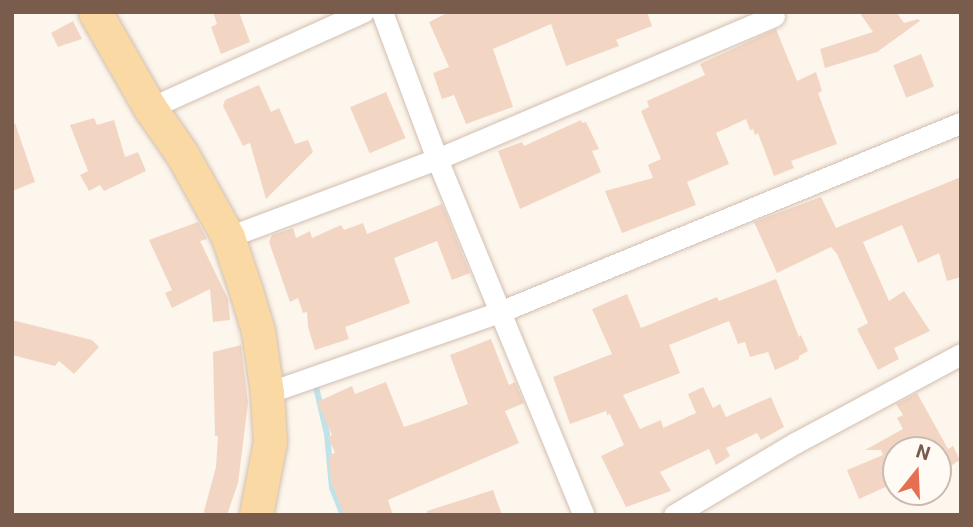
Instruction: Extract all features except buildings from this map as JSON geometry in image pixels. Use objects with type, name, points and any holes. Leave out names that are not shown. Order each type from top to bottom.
[{"type":"main road","points":[[95,12],[150,108],[182,154],[228,237],[257,331],[268,393],[270,442],[256,515]]},
{"type":"street","points":[[150,108],[363,12]]},
{"type":"street","points":[[382,12],[437,159],[584,515]]},
{"type":"street","points":[[228,237],[437,159],[774,16]]},
{"type":"street","points":[[268,393],[502,311],[961,124]]},
{"type":"street","points":[[674,515],[795,443],[961,354]]},
{"type":"waterway","points":[[316,387],[327,434],[332,488],[343,515]]}]
